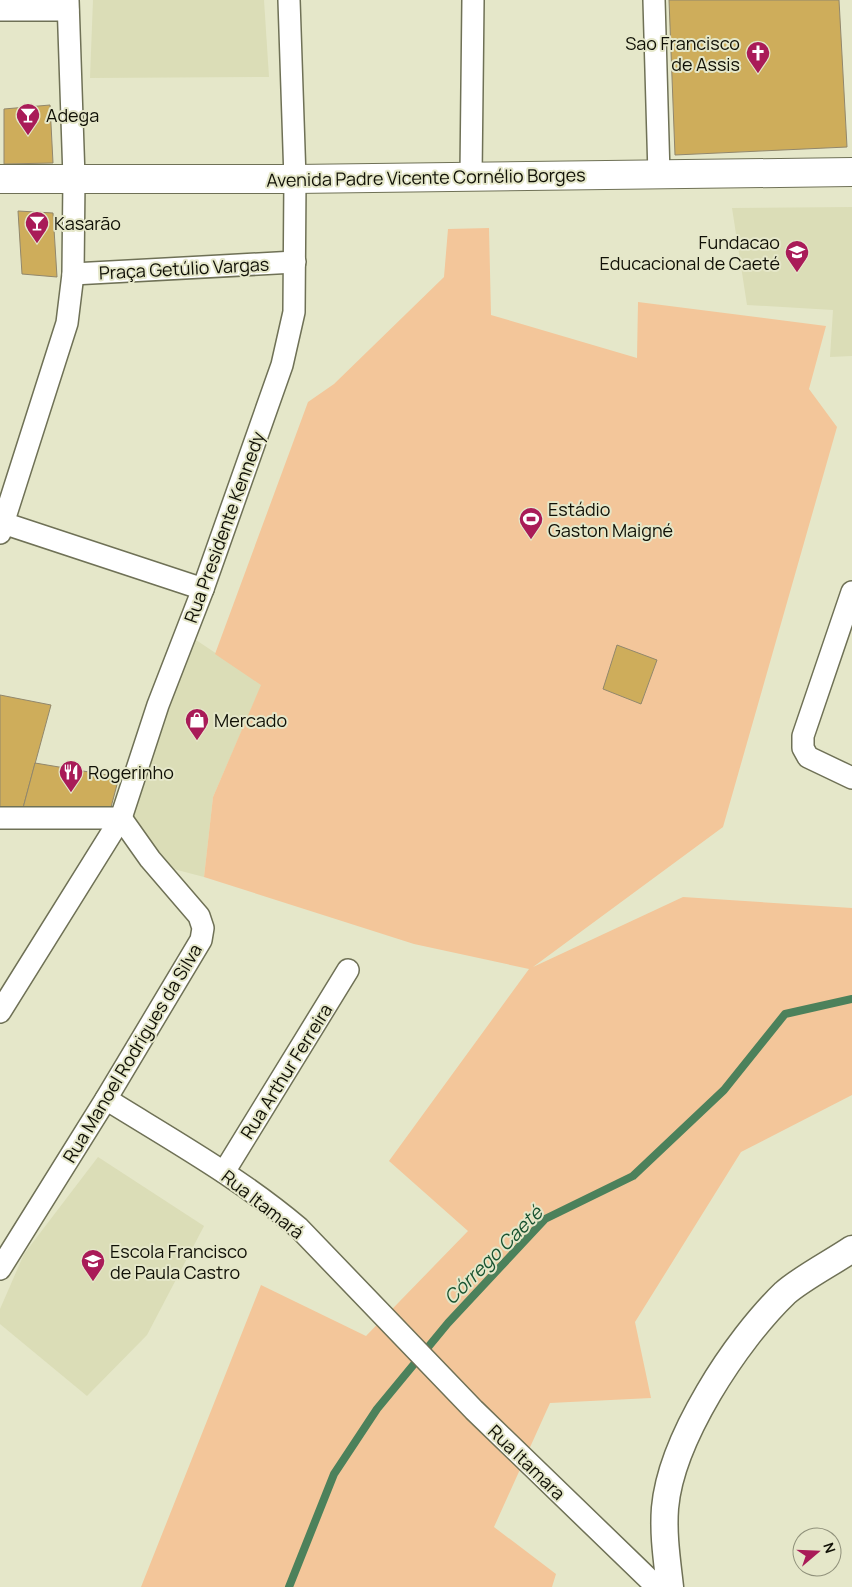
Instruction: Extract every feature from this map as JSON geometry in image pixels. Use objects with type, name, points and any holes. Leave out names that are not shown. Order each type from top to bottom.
[{"type":"main road","name":"Avenida Padre Vicente Cornélio Borges","points":[[0,179],[294,179],[471,175],[852,172]]},
{"type":"street","name":"Rua Presidente Kennedy","points":[[0,1012],[121,818],[158,705],[203,589],[282,365],[294,312],[295,262],[289,0]]},
{"type":"street","points":[[471,175],[473,0]]},
{"type":"street","points":[[654,0],[659,175]]},
{"type":"street","points":[[0,10],[68,5],[74,178],[73,274],[68,323],[1,526],[203,589]]},
{"type":"street","name":"Praça Getúlio Vargas","points":[[73,274],[295,262]]},
{"type":"street","points":[[852,592],[803,736],[803,748],[808,757],[852,778]]},
{"type":"street","points":[[0,818],[121,818]]},
{"type":"street","name":"Rua Manoel Rodrigues da Silva","points":[[0,1269],[106,1100],[201,940],[203,928],[199,916],[190,902],[150,859],[121,818]]},
{"type":"street","name":"Rua Arthur Ferreira","points":[[224,1172],[348,970]]},
{"type":"street","name":"Rua Itamará","points":[[106,1100],[224,1172],[278,1210],[299,1228],[401,1332]]},
{"type":"street","points":[[670,1587],[664,1541],[665,1506],[673,1473],[692,1421],[736,1350],[786,1292],[852,1249]]},
{"type":"street","name":"Rua Itamara","points":[[401,1332],[474,1410],[657,1587]]},
{"type":"shaded area","points":[[93,0],[264,0],[269,77],[90,78]]},
{"type":"shaded area","name":"Fundacao Educacional de Caeté","points":[[852,207],[852,356],[830,357],[833,310],[747,305],[732,208]]},
{"type":"shaded area","points":[[489,228],[491,315],[637,358],[638,302],[826,326],[809,389],[837,427],[723,827],[533,967],[683,897],[852,908],[852,1095],[741,1152],[635,1322],[651,1398],[550,1403],[494,1527],[556,1574],[552,1587],[141,1587],[261,1285],[366,1336],[468,1231],[389,1161],[529,969],[414,944],[204,877],[213,797],[261,685],[215,654],[308,402],[334,384],[444,277],[448,229]]},
{"type":"shaded area","name":"Mercado","points":[[193,638],[262,684],[213,797],[204,877],[162,866],[139,830],[132,812]]},
{"type":"shaded area","name":"Escola Francisco de Paula Castro","points":[[98,1157],[204,1226],[147,1335],[87,1396],[0,1324],[0,1309],[24,1254]]},
{"type":"building","name":"Sao Francisco de Assis","points":[[669,0],[839,0],[847,147],[675,155]]},
{"type":"building","name":"Adega","points":[[50,105],[53,163],[4,164],[4,109]]},
{"type":"building","name":"Kasarão","points":[[18,211],[53,213],[57,277],[22,274]]},
{"type":"building","points":[[617,645],[657,660],[641,704],[603,689]]},
{"type":"building","points":[[0,695],[51,705],[23,808],[0,807]]},
{"type":"building","name":"Rogerinho","points":[[35,763],[119,777],[110,811],[23,808]]},
{"type":"waterway","name":"Córrego Caeté","points":[[289,1587],[334,1474],[377,1409],[448,1323],[545,1219],[633,1176],[724,1090],[785,1014],[852,999]]},
{"type":"place","name":"Sao Francisco de Assis","points":[[758,74]]},
{"type":"place","name":"Adega","points":[[28,136]]},
{"type":"place","name":"Kasarão","points":[[37,244]]},
{"type":"place","name":"Fundacao Educacional de Caeté","points":[[797,273]]},
{"type":"place","name":"Estádio Gaston Maigné","points":[[531,540]]},
{"type":"place","name":"Mercado","points":[[197,741]]},
{"type":"place","name":"Rogerinho","points":[[71,793]]},
{"type":"place","name":"Escola Francisco de Paula Castro","points":[[93,1282]]}]
